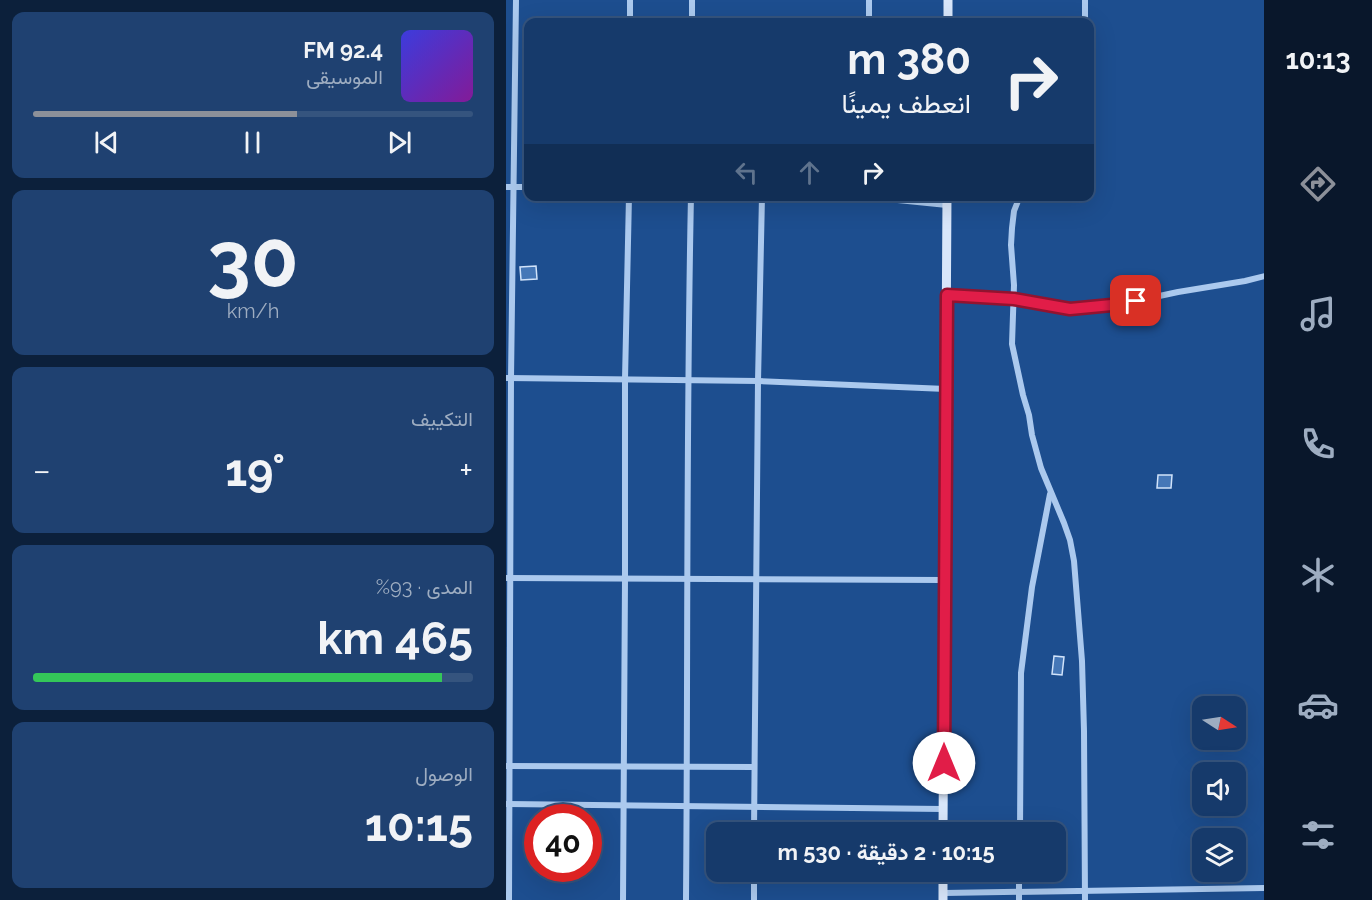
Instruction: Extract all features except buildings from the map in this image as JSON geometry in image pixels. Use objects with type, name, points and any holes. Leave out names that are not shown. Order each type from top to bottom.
[{"type":"street","points":[[509,900],[510,187],[516,0]]},
{"type":"street","points":[[630,0],[630,18]]},
{"type":"street","points":[[692,0],[692,18]]},
{"type":"street","points":[[869,0],[869,18]]},
{"type":"street","points":[[948,0],[948,18]]},
{"type":"street","points":[[1085,0],[1085,18]]},
{"type":"street","points":[[623,900],[625,379],[629,201]]},
{"type":"street","points":[[686,900],[687,380],[691,201]]},
{"type":"street","points":[[754,822],[762,201]]},
{"type":"street","points":[[943,822],[947,201]]},
{"type":"street","points":[[1018,201],[1012,228],[1014,299],[1012,344],[1041,468],[1070,540],[1074,561],[1082,661],[1085,900]]},
{"type":"street","points":[[947,295],[1014,299],[1070,309],[1122,304],[1265,276]]},
{"type":"street","points":[[509,378],[758,381],[946,389]]},
{"type":"street","points":[[1020,822],[1021,673],[1032,587],[1050,492]]},
{"type":"street","points":[[508,578],[944,580]]},
{"type":"street","points":[[508,766],[754,767]]},
{"type":"street","points":[[508,804],[943,809]]},
{"type":"street","points":[[754,882],[754,900]]},
{"type":"street","points":[[1019,882],[1019,900]]},
{"type":"street","points":[[944,897],[1019,891],[1265,888]]},
{"type":"route","points":[[944,763],[947,295],[1014,299],[1070,309],[1136,301]]}]
